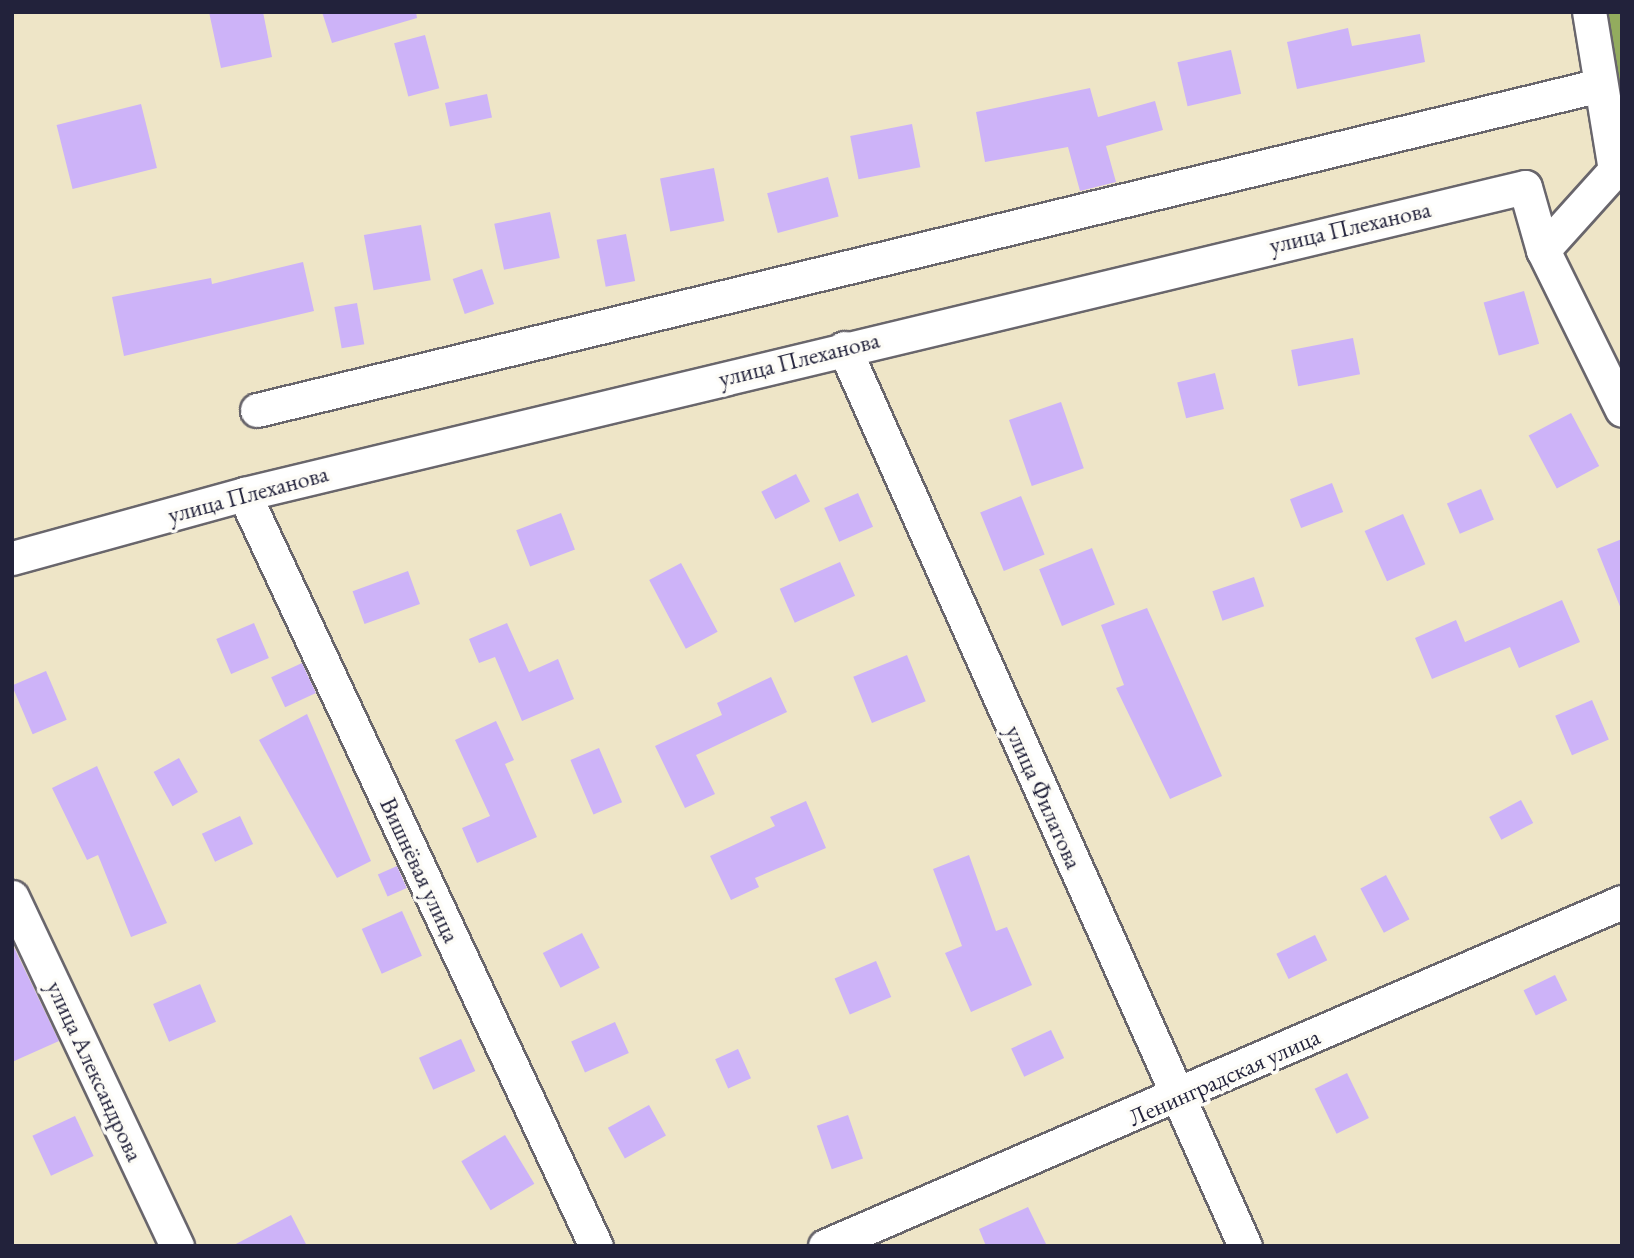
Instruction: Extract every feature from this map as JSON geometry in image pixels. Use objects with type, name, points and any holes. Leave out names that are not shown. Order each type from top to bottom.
[{"type":"street","points":[[1589,12],[1615,170],[1542,250],[1622,410]]},
{"type":"street","points":[[257,410],[1600,85]]},
{"type":"street","name":"улица Плеханова","points":[[12,558],[244,494],[844,348],[1525,187],[1542,250]]},
{"type":"street","name":"улица Филатова","points":[[844,348],[1245,1246]]},
{"type":"street","name":"Вишнёвая улица","points":[[244,494],[596,1246]]},
{"type":"street","name":"улица Александрова","points":[[12,897],[177,1246]]},
{"type":"street","name":"Ленинградская улица","points":[[825,1246],[1178,1099],[1622,902]]},
{"type":"green space","points":[[1593,12],[1622,12],[1622,142]]},
{"type":"building","points":[[209,12],[263,12],[272,57],[221,68]]},
{"type":"building","points":[[322,12],[416,12],[417,18],[332,43]]},
{"type":"building","points":[[1348,28],[1352,46],[1420,34],[1425,62],[1297,89],[1287,42]]},
{"type":"building","points":[[425,35],[439,88],[408,96],[394,43]]},
{"type":"building","points":[[1231,50],[1241,94],[1188,106],[1177,62]]},
{"type":"building","points":[[1090,88],[1098,117],[1155,101],[1163,130],[1106,146],[1116,182],[1080,191],[1068,147],[985,162],[976,112]]},
{"type":"building","points":[[487,94],[492,117],[450,126],[445,103]]},
{"type":"building","points":[[141,104],[157,168],[73,189],[57,125]]},
{"type":"building","points":[[912,124],[920,167],[859,179],[850,136]]},
{"type":"building","points":[[714,168],[724,221],[670,232],[660,178]]},
{"type":"building","points":[[828,177],[839,217],[778,233],[767,193]]},
{"type":"building","points":[[550,212],[560,258],[504,270],[494,224]]},
{"type":"building","points":[[421,225],[431,280],[374,290],[364,235]]},
{"type":"building","points":[[626,234],[635,281],[606,287],[597,240]]},
{"type":"building","points":[[303,262],[314,311],[124,356],[112,297],[211,278],[212,284]]},
{"type":"building","points":[[482,269],[494,304],[465,314],[453,279]]},
{"type":"building","points":[[1524,291],[1539,344],[1499,355],[1484,303]]},
{"type":"building","points":[[357,303],[364,344],[342,348],[334,307]]},
{"type":"building","points":[[1353,338],[1360,374],[1298,386],[1291,350]]},
{"type":"building","points":[[1215,373],[1224,409],[1186,418],[1177,382]]},
{"type":"building","points":[[1061,402],[1084,468],[1032,486],[1009,420]]},
{"type":"building","points":[[1571,413],[1599,466],[1557,489],[1529,436]]},
{"type":"building","points":[[796,474],[810,502],[775,519],[761,492]]},
{"type":"building","points":[[1332,483],[1343,512],[1301,528],[1290,499]]},
{"type":"building","points":[[1481,489],[1494,519],[1460,534],[1447,503]]},
{"type":"building","points":[[858,493],[873,527],[839,542],[824,508]]},
{"type":"building","points":[[1021,496],[1045,554],[1004,571],[980,512]]},
{"type":"building","points":[[561,513],[575,549],[530,567],[516,530]]},
{"type":"building","points":[[1403,514],[1425,564],[1387,581],[1365,531]]},
{"type":"building","points":[[1622,539],[1622,609],[1621,609],[1597,549]]},
{"type":"building","points":[[1092,548],[1115,605],[1062,626],[1039,569]]},
{"type":"building","points":[[840,562],[855,596],[795,623],[780,589]]},
{"type":"building","points":[[681,563],[718,632],[686,649],[649,580]]},
{"type":"building","points":[[408,571],[420,604],[365,624],[353,591]]},
{"type":"building","points":[[1254,577],[1264,606],[1222,621],[1212,591]]},
{"type":"building","points":[[1562,600],[1580,642],[1519,668],[1510,647],[1432,679],[1415,638],[1456,620],[1465,642]]},
{"type":"building","points":[[1147,608],[1222,776],[1170,799],[1116,688],[1124,685],[1101,625]]},
{"type":"building","points":[[254,623],[269,658],[231,674],[216,639]]},
{"type":"building","points":[[507,623],[529,672],[558,659],[574,699],[522,721],[495,657],[479,663],[469,639]]},
{"type":"building","points":[[907,655],[926,701],[872,723],[853,677]]},
{"type":"building","points":[[302,663],[316,693],[285,707],[271,677]]},
{"type":"building","points":[[46,671],[67,720],[33,734],[12,685]]},
{"type":"building","points":[[771,677],[787,712],[696,755],[715,794],[685,808],[655,746],[722,715],[717,703]]},
{"type":"building","points":[[1592,700],[1609,740],[1572,755],[1555,716]]},
{"type":"building","points":[[307,714],[371,861],[337,878],[259,740]]},
{"type":"building","points":[[496,721],[514,760],[505,764],[537,837],[477,863],[462,828],[490,816],[455,740]]},
{"type":"building","points":[[599,748],[622,802],[594,814],[570,760]]},
{"type":"building","points":[[179,758],[198,792],[173,806],[154,772]]},
{"type":"building","points":[[97,766],[167,923],[131,937],[98,855],[87,860],[52,788]]},
{"type":"building","points":[[1521,800],[1533,823],[1501,840],[1489,817]]},
{"type":"building","points":[[806,801],[826,848],[755,878],[759,887],[731,900],[710,856],[775,826],[770,817]]},
{"type":"building","points":[[240,816],[253,844],[215,862],[202,834]]},
{"type":"building","points":[[969,855],[996,931],[1007,927],[1032,985],[971,1012],[945,953],[962,946],[933,869]]},
{"type":"building","points":[[397,866],[407,888],[388,896],[378,875]]},
{"type":"building","points":[[1386,875],[1409,919],[1384,933],[1360,889]]},
{"type":"building","points":[[402,911],[422,956],[382,974],[362,929]]},
{"type":"building","points":[[582,933],[600,968],[561,988],[543,953]]},
{"type":"building","points":[[1315,935],[1327,960],[1289,979],[1276,954]]},
{"type":"building","points":[[12,943],[59,1041],[12,1062]]},
{"type":"building","points":[[876,961],[891,997],[850,1014],[835,979]]},
{"type":"building","points":[[1555,975],[1567,1000],[1536,1016],[1524,990]]},
{"type":"building","points":[[200,984],[216,1022],[169,1042],[153,1004]]},
{"type":"building","points":[[615,1022],[629,1053],[585,1073],[571,1042]]},
{"type":"building","points":[[1051,1030],[1064,1058],[1024,1077],[1011,1049]]},
{"type":"building","points":[[461,1039],[475,1071],[433,1090],[419,1058]]},
{"type":"building","points":[[738,1049],[751,1078],[728,1088],[715,1059]]},
{"type":"building","points":[[1347,1073],[1369,1118],[1337,1134],[1315,1089]]},
{"type":"building","points":[[649,1105],[666,1136],[625,1158],[608,1128]]},
{"type":"building","points":[[848,1115],[863,1158],[832,1169],[817,1126]]},
{"type":"building","points":[[75,1116],[94,1156],[51,1176],[32,1136]]},
{"type":"building","points":[[505,1135],[534,1184],[491,1210],[461,1161]]},
{"type":"building","points":[[1028,1207],[1047,1246],[986,1246],[979,1229]]},
{"type":"building","points":[[291,1215],[307,1246],[232,1246]]}]
